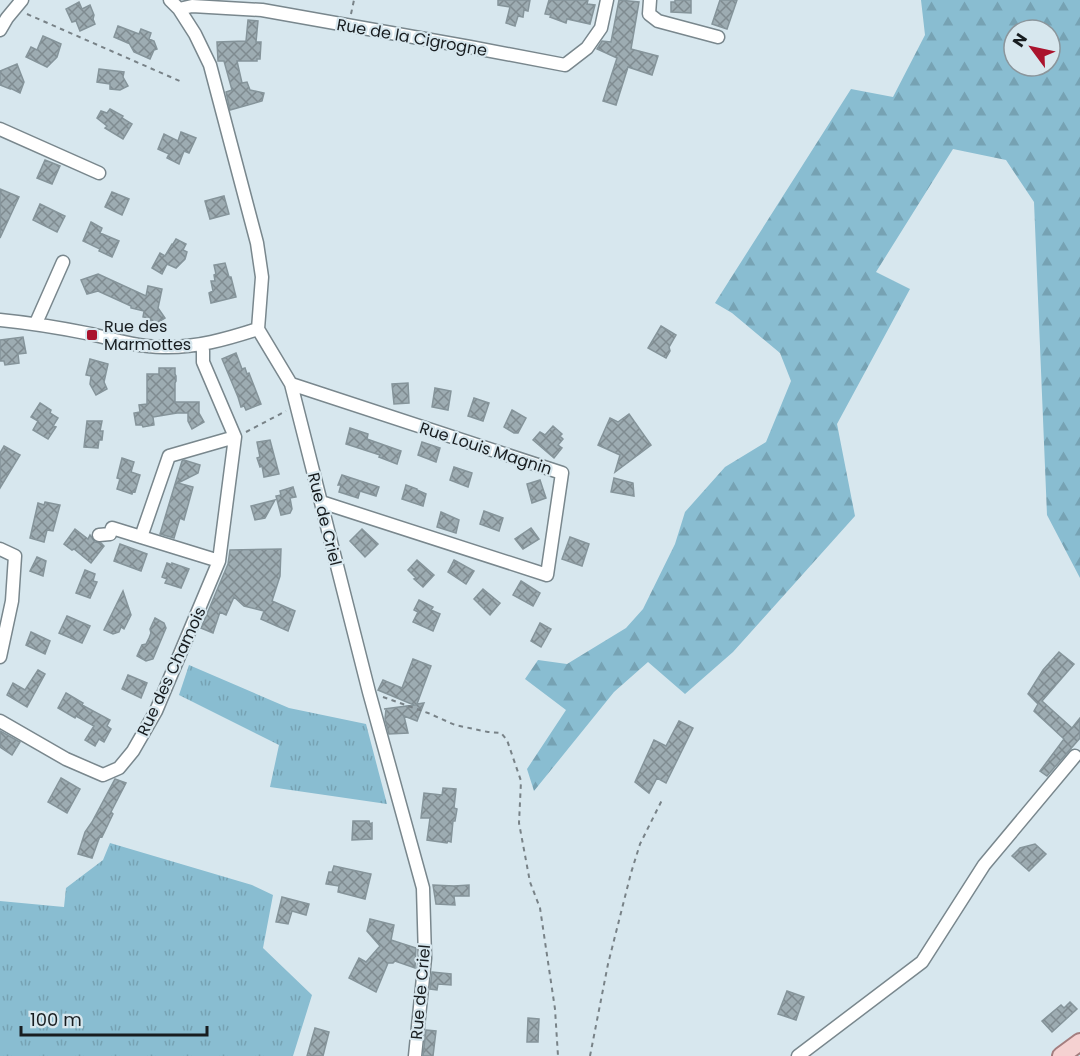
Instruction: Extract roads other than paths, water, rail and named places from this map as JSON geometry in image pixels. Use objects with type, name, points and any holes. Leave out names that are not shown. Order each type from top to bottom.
[{"type":"main road","points":[[1061,1056],[1080,1042]]},
{"type":"street","name":"Rue de la Cigrogne","points":[[174,4],[263,5],[565,65],[587,48],[601,28],[607,0]]},
{"type":"street","points":[[650,0],[649,14],[658,21],[718,37]]},
{"type":"street","points":[[0,320],[36,323],[124,342],[161,347],[201,344],[258,329],[262,278],[258,243],[210,65],[195,34],[174,4]]},
{"type":"street","points":[[0,30],[6,18],[18,5]]},
{"type":"street","points":[[0,129],[99,173]]},
{"type":"street","points":[[36,323],[63,262]]},
{"type":"street","name":"Rue de Criel","points":[[258,329],[291,384],[369,692],[423,888],[425,958],[415,1056]]},
{"type":"street","points":[[141,537],[169,456],[236,437],[203,363],[201,344]]},
{"type":"street","name":"Rue Louis Magnin","points":[[291,384],[561,472],[547,575],[321,502]]},
{"type":"street","name":"Rue des Chamois","points":[[0,721],[66,759],[103,775],[119,768],[133,751],[156,711],[219,561],[236,437]]},
{"type":"street","points":[[99,535],[110,534],[112,528],[219,561]]},
{"type":"street","points":[[0,549],[15,556],[12,601],[0,657]]},
{"type":"street","points":[[798,1056],[922,962],[984,865],[1074,756]]},
{"type":"place","name":"Rue des Marmottes","points":[[92,335]]}]
